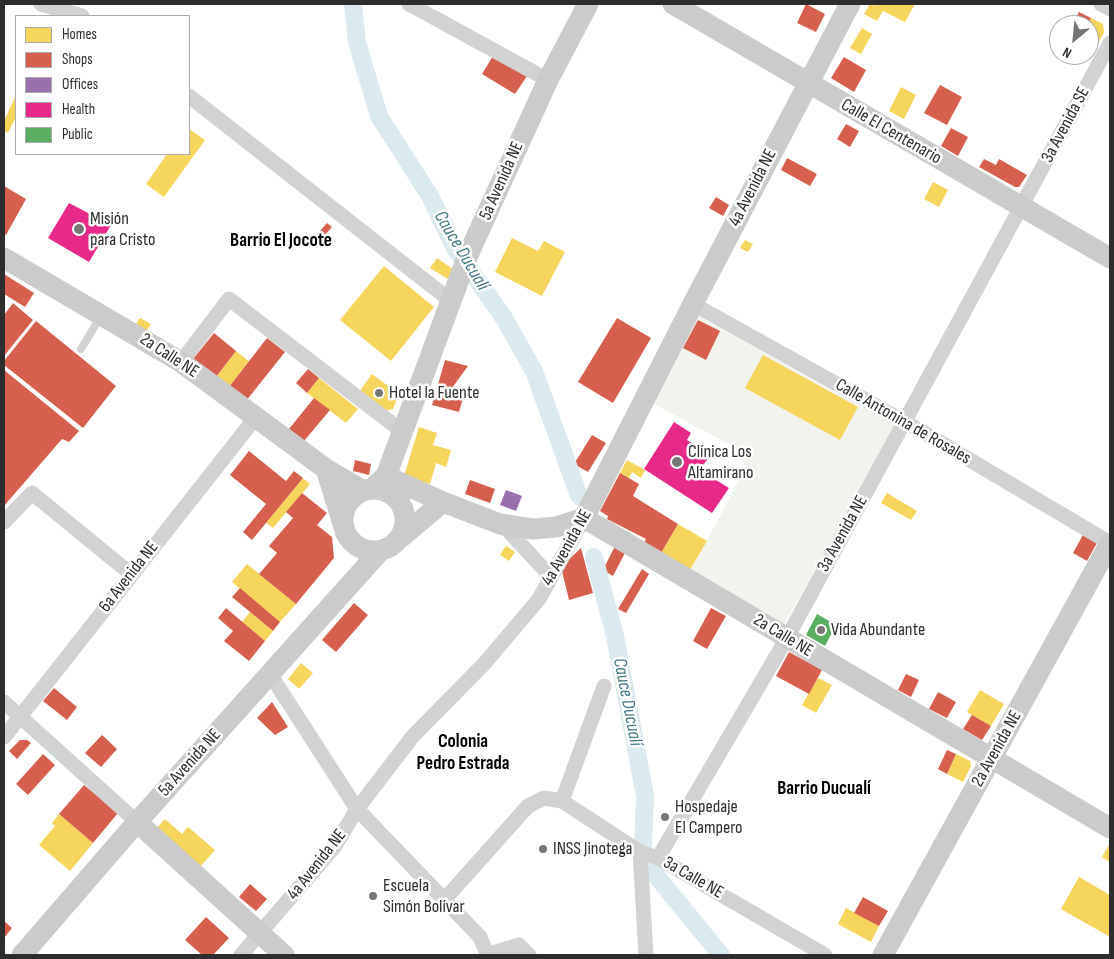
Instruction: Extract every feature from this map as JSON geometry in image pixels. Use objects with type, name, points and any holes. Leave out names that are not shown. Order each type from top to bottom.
[{"type":"street","points":[[409,4],[548,80]]},
{"type":"street","name":"5a Avenida NE","points":[[383,490],[465,263],[548,80],[588,4]]},
{"type":"street","name":"Calle El Centenario","points":[[673,4],[1110,258]]},
{"type":"street","name":"4a Avenida NE","points":[[241,955],[335,846],[357,809],[413,736],[484,664],[539,599],[584,518],[693,304],[802,80],[850,4]]},
{"type":"street","points":[[1101,4],[1110,9]]},
{"type":"street","points":[[46,5],[79,15]]},
{"type":"street","name":"3a Avenida SE","points":[[1022,207],[1110,43]]},
{"type":"street","points":[[190,97],[451,301]]},
{"type":"street","name":"3a Avenida NE","points":[[658,858],[786,638],[1022,207]]},
{"type":"street","name":"2a Calle NE","points":[[4,258],[181,362],[326,469],[383,490],[443,502]]},
{"type":"street","points":[[181,362],[229,299],[403,432]]},
{"type":"street","name":"Calle Antonina de Rosales","points":[[693,304],[905,422],[1110,543]]},
{"type":"street","name":"6a Avenida NE","points":[[4,737],[256,417]]},
{"type":"street","points":[[326,469],[360,573]]},
{"type":"street","points":[[383,490],[406,520],[404,530],[390,545],[366,550],[348,533],[346,504],[383,490]]},
{"type":"street","points":[[4,522],[32,493],[131,574]]},
{"type":"street","points":[[443,502],[502,524],[533,529],[549,528],[584,518]]},
{"type":"street","name":"5a Avenida NE","points":[[22,955],[137,822],[360,573],[390,545],[443,502]]},
{"type":"street","name":"2a Calle NE","points":[[584,518],[1110,828]]},
{"type":"street","points":[[502,524],[551,576]]},
{"type":"street","name":"2a Avenida NE","points":[[883,955],[1110,543]]},
{"type":"street","points":[[270,674],[357,809],[480,937],[486,955],[519,945],[529,955]]},
{"type":"street","points":[[445,899],[528,806],[544,798],[562,801],[604,686]]},
{"type":"street","points":[[4,702],[284,955]]},
{"type":"street","name":"3a Calle NE","points":[[562,801],[640,852],[658,858],[825,955]]},
{"type":"street","points":[[640,852],[646,955]]},
{"type":"lane","points":[[81,349],[102,315]]},
{"type":"shaded area","points":[[694,314],[896,426],[784,625],[690,572],[746,467],[734,447],[648,401]]},
{"type":"building: Homes","points":[[870,4],[875,6],[876,4],[915,4],[905,22],[883,11],[877,21],[864,14]]},
{"type":"building: Homes","points":[[1099,22],[1103,24],[1104,32],[1099,42]]},
{"type":"building: Homes","points":[[862,28],[872,34],[861,54],[850,48]]},
{"type":"building: Homes","points":[[901,87],[916,95],[904,119],[889,111]]},
{"type":"building: Homes","points":[[15,97],[15,119],[8,133],[4,131],[4,121]]},
{"type":"building: Homes","points":[[190,130],[205,140],[164,197],[146,184],[166,155],[190,155]]},
{"type":"building: Homes","points":[[933,182],[948,190],[939,207],[924,199]]},
{"type":"building: Homes","points":[[512,238],[538,251],[544,241],[565,252],[542,296],[495,272]]},
{"type":"building: Homes","points":[[745,240],[753,244],[748,252],[740,248]]},
{"type":"building: Homes","points":[[437,258],[454,270],[448,279],[430,268]]},
{"type":"building: Homes","points":[[384,266],[434,307],[391,361],[340,320]]},
{"type":"building: Homes","points":[[140,318],[151,324],[145,333],[135,326]]},
{"type":"building: Homes","points":[[236,351],[249,361],[229,387],[216,377]]},
{"type":"building: Homes","points":[[763,355],[858,407],[840,440],[745,388]]},
{"type":"building: Homes","name":"Hotel la Fuente","points":[[372,374],[399,394],[393,409],[385,411],[359,392]]},
{"type":"building: Homes","points":[[319,378],[358,409],[346,423],[307,393]]},
{"type":"building: Homes","points":[[419,427],[437,433],[433,445],[451,450],[446,467],[436,463],[430,484],[404,476]]},
{"type":"building: Homes","points":[[627,460],[645,470],[641,478],[632,472],[629,478],[620,473]]},
{"type":"building: Homes","points":[[303,478],[310,484],[273,528],[266,523]]},
{"type":"building: Homes","points":[[887,493],[917,511],[911,520],[881,503]]},
{"type":"building: Homes","points":[[678,524],[707,541],[690,570],[661,553]]},
{"type":"building: Homes","points":[[506,546],[515,552],[509,561],[500,555]]},
{"type":"building: Homes","points":[[247,564],[296,604],[280,622],[232,582]]},
{"type":"building: Homes","points":[[250,612],[273,631],[265,641],[242,622]]},
{"type":"building: Homes","points":[[301,663],[313,673],[299,689],[288,679]]},
{"type":"building: Homes","points":[[818,678],[832,685],[816,713],[802,705]]},
{"type":"building: Homes","points":[[980,690],[1004,704],[991,726],[967,712]]},
{"type":"building: Homes","points":[[956,754],[970,761],[971,766],[963,782],[947,774]]},
{"type":"building: Homes","points":[[59,814],[93,843],[70,871],[39,845],[55,826],[52,823]]},
{"type":"building: Homes","points":[[165,819],[182,834],[188,827],[215,850],[199,868],[155,830]]},
{"type":"building: Homes","points":[[1110,843],[1110,862],[1102,857]]},
{"type":"building: Homes","points":[[1079,877],[1110,895],[1110,937],[1061,909]]},
{"type":"building: Homes","points":[[846,908],[879,926],[871,942],[838,924]]},
{"type":"building: Shops","points":[[806,4],[825,14],[816,32],[797,23]]},
{"type":"building: Shops","points":[[493,56],[527,76],[515,94],[482,74]]},
{"type":"building: Shops","points":[[844,57],[866,70],[854,92],[831,78]]},
{"type":"building: Shops","points":[[940,85],[962,97],[947,125],[924,113]]},
{"type":"building: Shops","points":[[846,124],[859,131],[850,147],[837,139]]},
{"type":"building: Shops","points":[[951,128],[968,137],[958,156],[941,146]]},
{"type":"building: Shops","points":[[787,158],[817,174],[810,186],[781,170]]},
{"type":"building: Shops","points":[[984,159],[996,165],[999,159],[1027,175],[1019,187],[1015,187],[979,167]]},
{"type":"building: Shops","points":[[4,186],[26,199],[6,235],[4,234]]},
{"type":"building: Shops","points":[[716,197],[729,205],[723,216],[709,208]]},
{"type":"building: Shops","points":[[327,223],[332,227],[318,243],[313,239]]},
{"type":"building: Shops","points":[[4,274],[34,293],[25,307],[4,294]]},
{"type":"building: Shops","points":[[13,303],[33,320],[4,356],[4,315]]},
{"type":"building: Shops","points":[[617,318],[651,338],[613,403],[578,382]]},
{"type":"building: Shops","points":[[698,320],[720,331],[706,360],[683,348]]},
{"type":"building: Shops","points":[[36,321],[116,386],[83,428],[4,365],[4,361]]},
{"type":"building: Shops","points":[[214,333],[236,351],[216,377],[193,359]]},
{"type":"building: Shops","points":[[267,338],[285,352],[246,401],[229,387]]},
{"type":"building: Shops","points":[[445,360],[468,366],[452,388],[465,391],[459,412],[432,405]]},
{"type":"building: Shops","points":[[308,369],[319,378],[307,393],[296,383]]},
{"type":"building: Shops","points":[[4,370],[79,431],[69,442],[62,439],[4,506]]},
{"type":"building: Shops","points":[[314,398],[330,410],[304,441],[289,429]]},
{"type":"building: Shops","points":[[592,435],[606,443],[588,472],[574,464]]},
{"type":"building: Shops","points":[[249,451],[286,481],[294,471],[303,478],[252,540],[243,532],[266,504],[230,475]]},
{"type":"building: Shops","points":[[355,460],[371,464],[369,475],[353,471]]},
{"type":"building: Shops","points":[[620,473],[639,484],[633,496],[678,524],[661,553],[644,543],[646,539],[607,519],[608,516],[600,511]]},
{"type":"building: Shops","points":[[470,480],[495,489],[490,503],[465,494]]},
{"type":"building: Shops","points":[[302,493],[327,513],[317,525],[332,537],[334,558],[296,604],[259,574],[277,553],[269,546],[293,518],[286,512]]},
{"type":"building: Shops","points":[[1084,533],[1098,541],[1087,561],[1073,553]]},
{"type":"building: Shops","points":[[615,546],[626,551],[613,576],[603,570]]},
{"type":"building: Shops","points":[[581,548],[593,593],[569,600],[561,567]]},
{"type":"building: Shops","points":[[642,569],[649,574],[626,613],[618,609]]},
{"type":"building: Shops","points":[[240,588],[280,622],[273,631],[232,597]]},
{"type":"building: Shops","points":[[354,603],[368,615],[336,652],[322,640]]},
{"type":"building: Shops","points":[[226,608],[265,641],[249,661],[224,641],[233,631],[218,618]]},
{"type":"building: Shops","points":[[711,608],[726,616],[707,649],[693,641]]},
{"type":"building: Shops","points":[[789,652],[822,670],[809,694],[776,676]]},
{"type":"building: Shops","points":[[906,674],[919,680],[911,697],[898,690]]},
{"type":"building: Shops","points":[[54,688],[77,707],[67,720],[43,701]]},
{"type":"building: Shops","points":[[938,692],[956,702],[947,718],[929,709]]},
{"type":"building: Shops","points":[[272,702],[288,727],[275,735],[257,718]]},
{"type":"building: Shops","points":[[972,715],[991,726],[982,740],[963,729]]},
{"type":"building: Shops","points":[[102,735],[117,749],[101,767],[85,753]]},
{"type":"building: Shops","points":[[20,740],[27,740],[31,743],[17,759],[9,751]]},
{"type":"building: Shops","points":[[947,750],[956,754],[947,774],[938,769]]},
{"type":"building: Shops","points":[[43,754],[55,765],[28,795],[16,784]]},
{"type":"building: Shops","points":[[84,785],[118,813],[93,843],[59,814]]},
{"type":"building: Shops","points":[[250,884],[267,899],[256,911],[239,897]]},
{"type":"building: Shops","points":[[863,897],[888,911],[879,926],[854,913]]},
{"type":"building: Shops","points":[[206,917],[229,938],[213,955],[202,955],[185,940]]},
{"type":"building: Shops","points":[[4,921],[12,928],[4,938]]},
{"type":"building: Offices","points":[[506,490],[522,496],[516,511],[500,505]]},
{"type":"building: Health","points":[[69,203],[111,225],[89,262],[48,238]]},
{"type":"building: Health","name":"Clínica Los Altamirano","points":[[674,422],[691,433],[687,440],[710,455],[700,470],[729,488],[712,513],[644,469]]},
{"type":"building: Public","name":"Vida Abundante","points":[[817,614],[836,625],[825,646],[806,635]]},
{"type":"waterway","name":"Cauce Ducualí","points":[[353,4],[357,42],[379,116],[430,196],[455,248],[504,318],[534,371],[579,496]]},
{"type":"waterway","name":"Cauce Ducualí","points":[[594,557],[615,636],[645,796],[643,849]]},
{"type":"waterway","name":"Cauce Ducualí","points":[[647,860],[658,878],[721,955]]},
{"type":"place","name":"Misión para Cristo","points":[[79,229]]},
{"type":"place","name":"Hotel la Fuente","points":[[379,393]]},
{"type":"place","name":"Clínica Los Altamirano","points":[[677,462]]},
{"type":"place","name":"Vida Abundante","points":[[821,630]]},
{"type":"place","name":"Hospedaje El Campero","points":[[665,817]]},
{"type":"place","name":"INSS Jinotega","points":[[543,849]]},
{"type":"place","name":"Escuela Simón Bolívar","points":[[373,896]]},
{"type":"district","name":"Barrio El Jocote","points":[[281,241]]},
{"type":"district","name":"Colonia Pedro Estrada","points":[[463,753]]},
{"type":"district","name":"Barrio Ducualí","points":[[824,789]]}]
